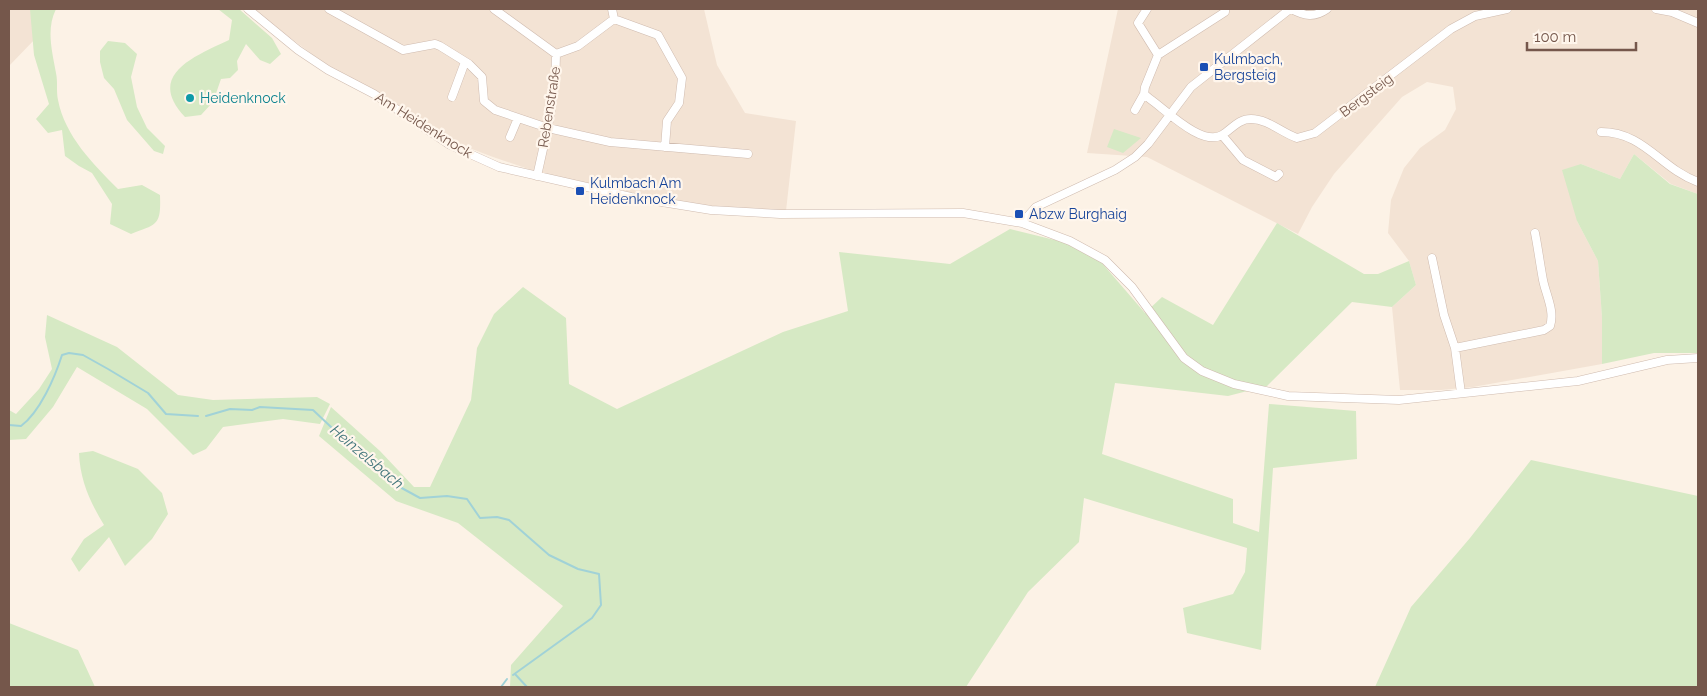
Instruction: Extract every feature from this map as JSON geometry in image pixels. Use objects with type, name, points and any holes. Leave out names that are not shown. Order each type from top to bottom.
[{"type":"street","name":"Am Heidenknock","points":[[248,9],[304,55],[374,94],[450,145],[485,162],[630,197],[710,210],[780,214],[963,213],[1022,223],[1070,241],[1104,260],[1132,287],[1184,358],[1202,371],[1234,384],[1288,396],[1366,401],[1399,400],[1578,381],[1667,360],[1698,358]]},
{"type":"street","points":[[329,9],[343,12],[398,48],[408,50],[435,44],[465,62],[482,77],[483,95],[486,105],[518,118],[548,128],[610,142],[748,154]]},
{"type":"street","name":"Rebenstraße","points":[[494,9],[556,54],[556,77],[548,128],[537,176]]},
{"type":"street","points":[[612,9],[614,19]]},
{"type":"street","points":[[1146,9],[1138,23],[1158,56]]},
{"type":"street","points":[[1135,110],[1144,94],[1145,86],[1158,56],[1225,12],[1225,9]]},
{"type":"street","points":[[1022,223],[1036,207],[1115,170],[1135,156],[1148,144],[1191,87],[1291,9],[1304,16],[1311,16],[1327,9]]},
{"type":"street","name":"Bergsteig","points":[[1222,135],[1244,119],[1262,120],[1297,138],[1315,134],[1452,29],[1475,16],[1507,9]]},
{"type":"street","points":[[1656,9],[1672,12],[1698,23]]},
{"type":"street","points":[[556,54],[578,46],[614,19]]},
{"type":"street","points":[[614,19],[658,35],[682,78],[679,103],[667,121],[665,147]]},
{"type":"street","points":[[452,97],[465,62]]},
{"type":"street","points":[[1144,94],[1200,136],[1212,139],[1222,135],[1243,160],[1276,177],[1279,174]]},
{"type":"street","points":[[510,137],[518,118]]},
{"type":"street","points":[[1627,129],[1638,141],[1681,176],[1698,182]]},
{"type":"street","points":[[1601,132],[1617,132],[1638,141]]},
{"type":"street","points":[[1455,348],[1544,330],[1550,326],[1552,320],[1550,303],[1543,282],[1535,233]]},
{"type":"street","points":[[1432,258],[1444,315],[1455,348],[1461,393]]},
{"type":"shaded area","points":[[9,9],[41,9],[37,37],[9,66]]},
{"type":"shaded area","points":[[252,9],[704,9],[717,65],[745,113],[796,121],[786,211],[731,210],[639,194],[543,174],[493,157],[456,143],[393,102],[325,64]]},
{"type":"shaded area","points":[[1118,9],[1698,9],[1698,194],[1671,184],[1634,154],[1620,179],[1581,164],[1577,221],[1598,261],[1602,318],[1602,364],[1473,387],[1441,390],[1400,390],[1392,307],[1416,285],[1409,261],[1388,233],[1391,200],[1404,168],[1420,148],[1445,130],[1456,109],[1453,87],[1427,82],[1402,97],[1334,174],[1312,207],[1298,234],[1147,157],[1087,153]]},
{"type":"green space","points":[[30,9],[56,9],[51,24],[51,32],[57,76],[57,97],[67,126],[81,149],[118,189],[142,185],[160,195],[158,218],[156,222],[147,228],[131,234],[110,224],[112,204],[92,173],[65,156],[62,130],[48,133],[36,119],[49,104],[34,55]]},
{"type":"green space","points":[[218,9],[239,9],[272,38],[281,54],[270,64],[260,60],[246,44],[237,61],[238,70],[230,78],[221,79],[213,102],[201,115],[185,117],[174,102],[170,90],[172,78],[190,60],[229,40],[232,20]]},
{"type":"green space","points":[[108,41],[125,43],[137,54],[131,77],[137,107],[147,128],[165,146],[163,154],[154,151],[127,120],[114,89],[104,78],[100,62],[100,51]]},
{"type":"green space","points":[[1114,129],[1141,138],[1123,153],[1107,147]]},
{"type":"green space","points":[[1634,154],[1670,184],[1698,194],[1698,353],[1654,353],[1602,364],[1602,318],[1598,261],[1577,221],[1562,170],[1581,164],[1620,179]]},
{"type":"green space","points":[[1277,223],[1364,274],[1378,274],[1409,261],[1416,285],[1392,307],[1352,302],[1267,386],[1228,396],[1115,383],[1102,454],[1233,499],[1233,523],[1259,532],[1269,404],[1356,411],[1357,459],[1273,468],[1261,650],[1187,633],[1183,608],[1233,594],[1245,572],[1247,548],[1084,498],[1079,542],[1028,592],[966,687],[510,687],[511,665],[563,606],[458,523],[396,501],[319,436],[331,407],[380,451],[414,487],[430,487],[471,400],[477,348],[494,314],[523,287],[566,318],[569,384],[617,409],[783,332],[848,311],[839,252],[950,264],[1010,229],[1063,242],[1101,262],[1145,313],[1162,297],[1213,325]]},
{"type":"green space","points":[[47,315],[117,347],[178,395],[213,400],[317,397],[330,404],[320,424],[283,419],[223,427],[206,449],[193,455],[147,409],[77,367],[53,407],[26,439],[9,440],[9,410],[16,414],[39,389],[52,369],[45,337]]},
{"type":"green space","points":[[93,451],[138,469],[162,493],[168,514],[152,539],[125,566],[109,537],[79,572],[71,559],[84,539],[104,525],[94,508],[81,472],[79,453]]},
{"type":"green space","points":[[1531,460],[1698,496],[1698,687],[1375,687],[1411,607],[1470,538]]},
{"type":"green space","points":[[9,623],[78,650],[95,687],[9,687]]},
{"type":"waterway","name":"Heinzelsbach","points":[[9,425],[21,426],[28,420],[51,383],[62,355],[69,353],[83,355],[148,393],[166,414],[198,416]]},
{"type":"waterway","name":"Heinzelsbach","points":[[206,416],[230,409],[252,410],[260,407],[313,410],[348,443],[369,457],[398,486],[420,498],[447,496],[467,499],[480,518],[497,517],[509,520],[549,555],[578,569],[599,574],[601,605],[592,618],[513,675]]},
{"type":"waterway","points":[[515,674],[527,687]]},
{"type":"waterway","name":"Heinzelsbach","points":[[501,687],[507,679]]},
{"type":"place","name":"Kulmbach, Bergsteig","points":[[1204,67]]},
{"type":"place","name":"Heidenknock","points":[[190,98]]},
{"type":"place","name":"Kulmbach Am Heidenknock","points":[[580,191]]},
{"type":"place","name":"Abzw Burghaig","points":[[1019,214]]}]
